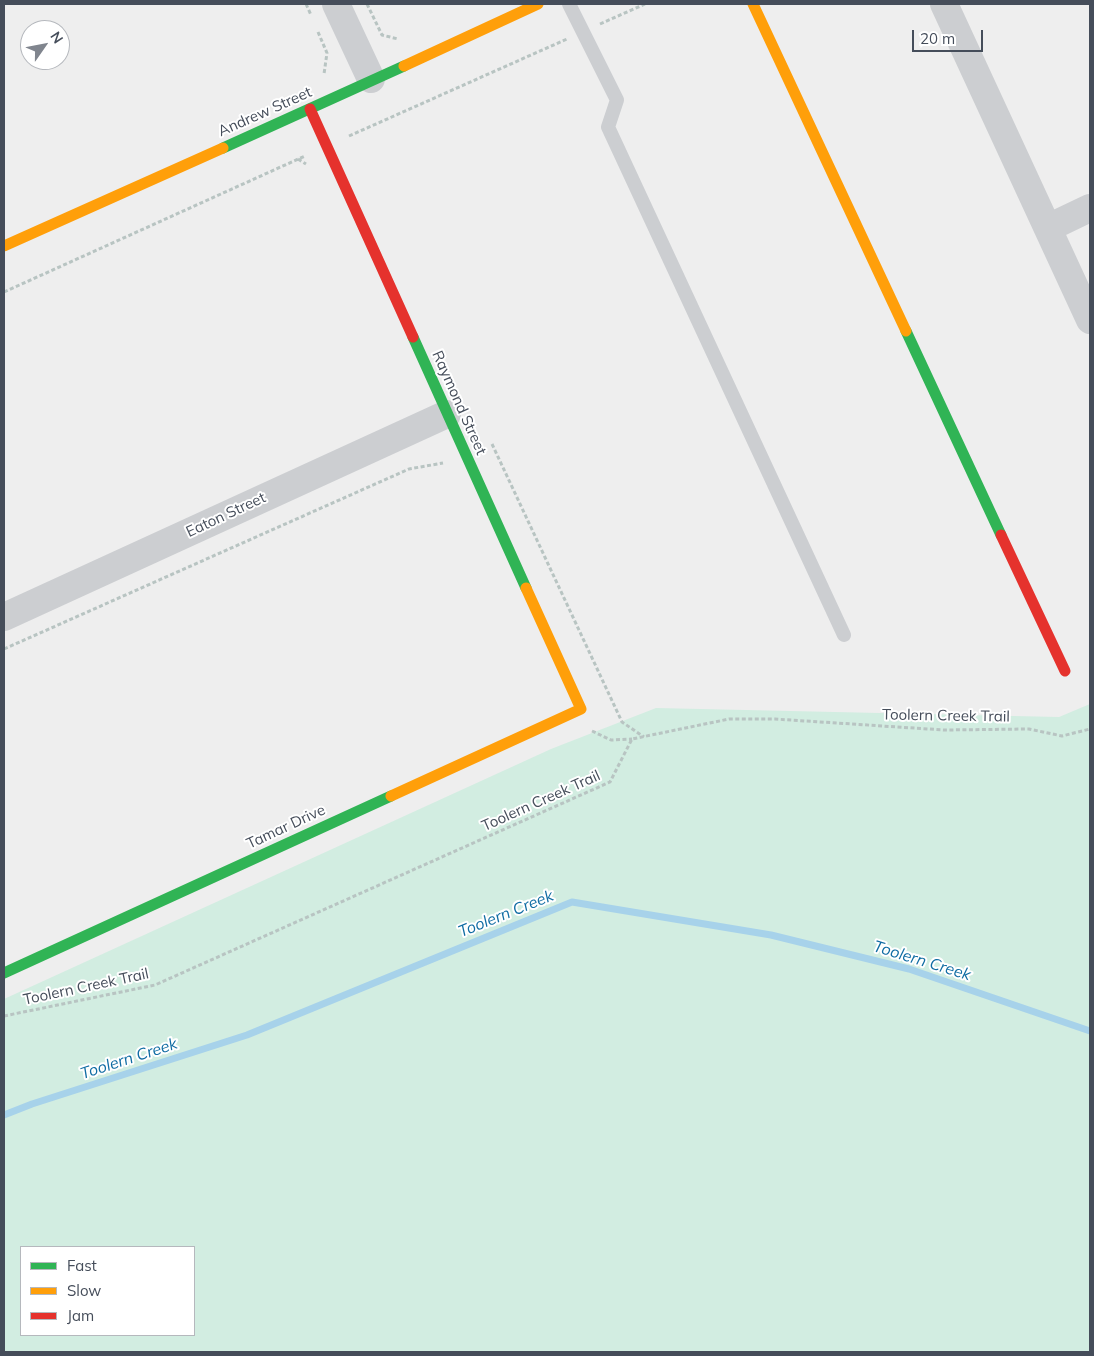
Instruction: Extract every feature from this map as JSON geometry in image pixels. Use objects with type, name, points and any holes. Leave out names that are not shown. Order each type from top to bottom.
[{"type":"street","points":[[336,4],[371,79]]},
{"type":"street","name":"Andrew Street","points":[[4,246],[538,4]]},
{"type":"street","points":[[753,4],[1065,671]]},
{"type":"street","points":[[944,4],[1090,320]]},
{"type":"street","name":"Raymond Street","points":[[310,108],[581,710]]},
{"type":"street","points":[[1048,228],[1090,208]]},
{"type":"street","name":"Eaton Street","points":[[4,617],[447,414]]},
{"type":"street","name":"Tamar Drive","points":[[4,973],[581,710]]},
{"type":"lane","points":[[569,4],[617,100],[608,128],[844,635]]},
{"type":"path","points":[[306,4],[313,20]]},
{"type":"path","points":[[367,4],[382,35],[400,40]]},
{"type":"path","points":[[317,28],[327,53],[324,74]]},
{"type":"path","points":[[352,135],[354,144]]},
{"type":"path","points":[[298,159],[312,167]]},
{"type":"path","points":[[490,440],[622,722],[645,738]]},
{"type":"path","points":[[4,650],[409,470],[448,462]]},
{"type":"path","points":[[581,710],[587,729],[611,740],[632,739]]},
{"type":"path","name":"Toolern Creek Trail","points":[[4,1016],[155,985],[610,782],[632,739],[645,738],[729,719],[775,719],[944,730],[1029,729],[1062,736],[1090,729]]},
{"type":"green space","points":[[1090,704],[1090,1352],[4,1352],[4,999],[551,749],[656,708],[1059,717]]},
{"type":"waterway","name":"Toolern Creek","points":[[4,1115],[32,1104],[247,1035],[572,902],[771,935],[909,969],[1090,1031]]},
{"type":"traffic: fast","points":[[223,148],[404,66]]},
{"type":"traffic: fast","points":[[906,331],[1001,535]]},
{"type":"traffic: fast","points":[[413,337],[526,588]]},
{"type":"traffic: fast","points":[[4,973],[391,796]]},
{"type":"traffic: slow","points":[[404,66],[538,4]]},
{"type":"traffic: slow","points":[[753,4],[906,331]]},
{"type":"traffic: slow","points":[[4,246],[223,148]]},
{"type":"traffic: slow","points":[[391,796],[581,709],[526,588]]},
{"type":"traffic: jam","points":[[310,109],[413,337]]},
{"type":"traffic: jam","points":[[1001,535],[1065,671]]}]
